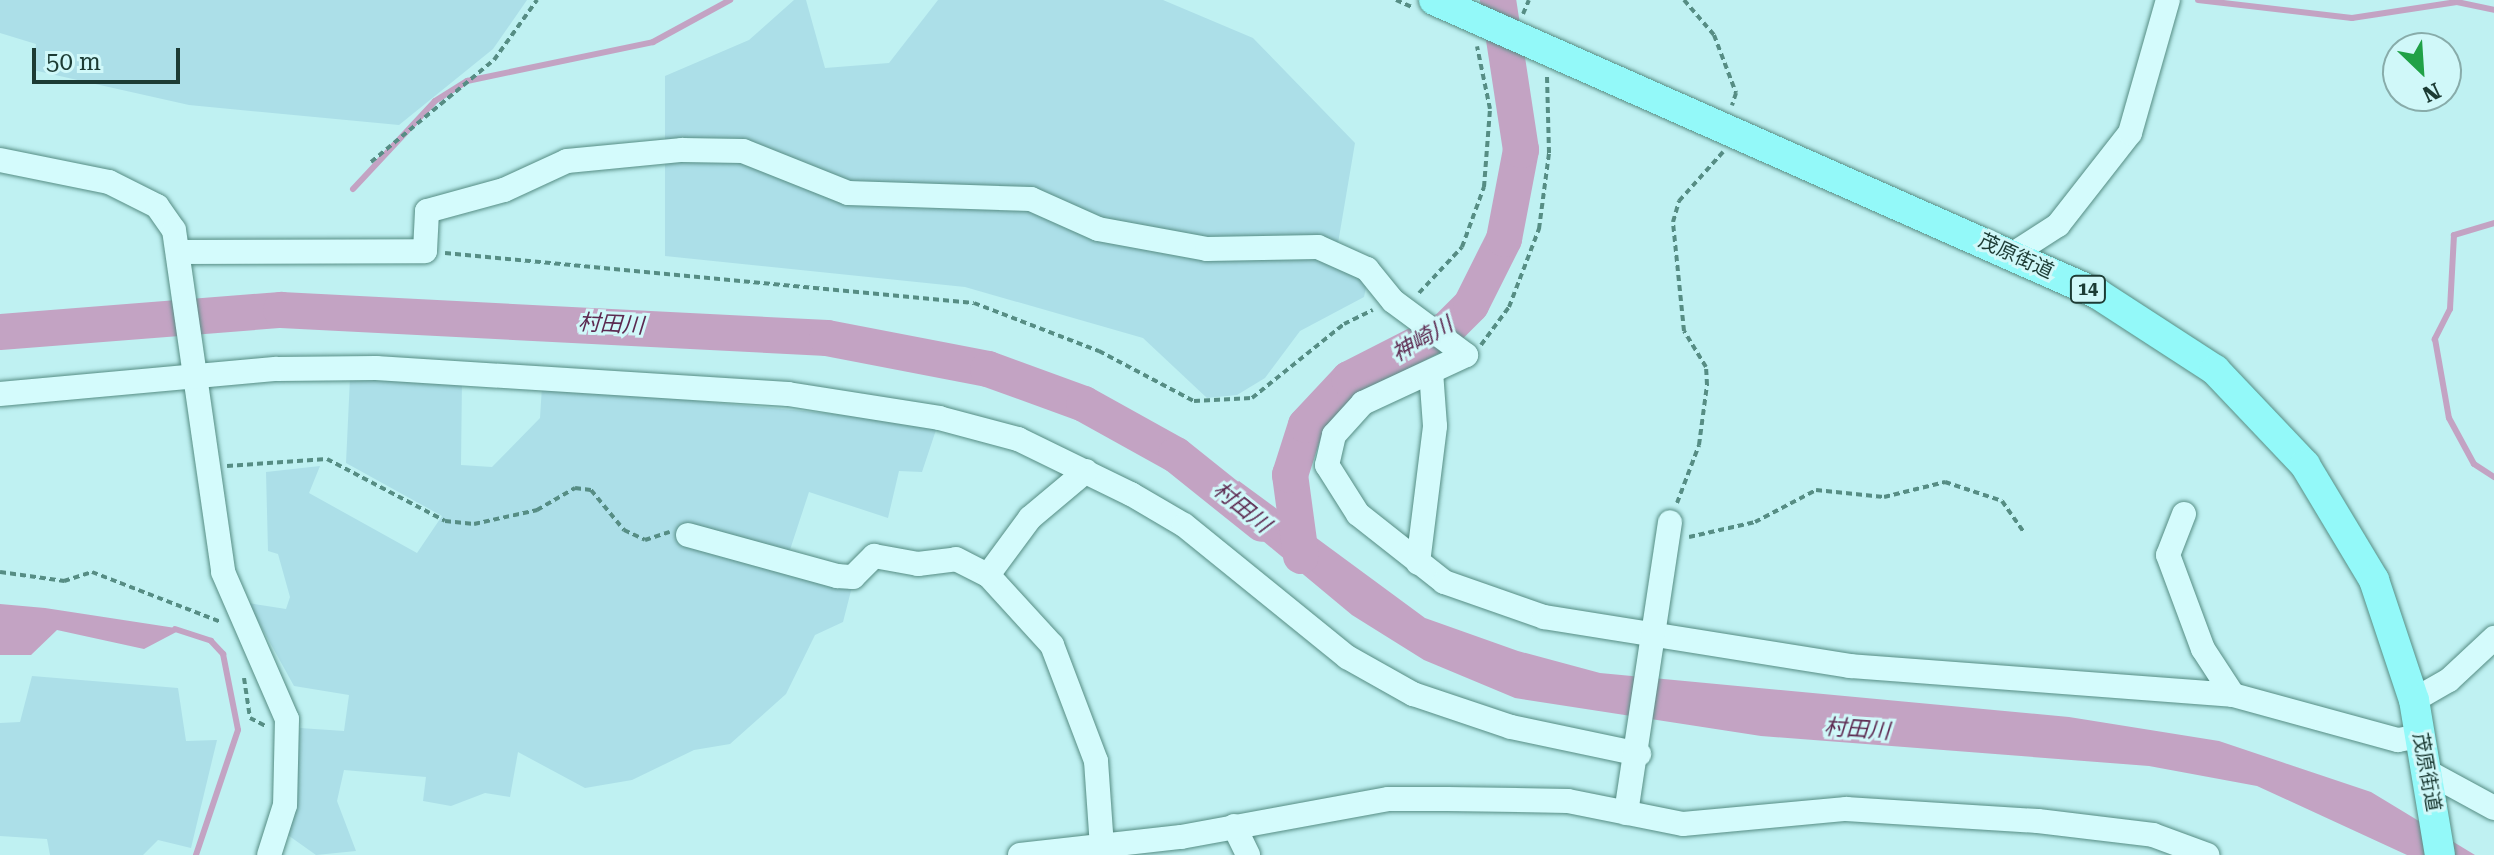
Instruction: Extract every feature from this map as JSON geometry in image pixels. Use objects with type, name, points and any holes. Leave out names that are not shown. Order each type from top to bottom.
[{"type":"main road","name":"茂原街道","points":[[1434,0],[2013,254],[2182,344],[2277,433],[2353,538],[2390,619],[2414,700],[2440,855]]},
{"type":"street","points":[[2013,254],[2058,225],[2130,133],[2168,0]]},
{"type":"street","points":[[178,252],[425,251],[427,211],[504,190],[567,161],[743,151],[848,193],[1031,199],[1098,229],[1207,249],[1318,247],[1367,269],[1393,301],[1466,355],[1345,418],[1327,465],[1345,500],[1444,582],[1544,617],[1850,666],[2233,695],[2398,740],[2421,736]]},
{"type":"street","points":[[0,160],[144,197],[166,217],[178,252],[229,594],[278,686],[288,729],[285,805],[269,855]]},
{"type":"street","points":[[0,394],[198,377],[376,368],[804,395],[939,418],[1018,439],[1086,471],[1184,525],[1298,621],[1413,694],[1511,727],[1639,754]]},
{"type":"street","points":[[1418,563],[1435,426],[1431,372]]},
{"type":"street","points":[[988,575],[1030,518],[1086,471]]},
{"type":"street","points":[[2184,514],[2168,555],[2203,649],[2233,695]]},
{"type":"street","points":[[1626,813],[1639,754],[1669,534]]},
{"type":"street","points":[[688,535],[837,576],[853,577],[874,556],[918,564],[956,559],[988,575],[1052,645],[1096,761],[1102,846]]},
{"type":"street","points":[[2414,700],[2449,680],[2494,638]]},
{"type":"street","points":[[2428,772],[2494,808]]},
{"type":"street","points":[[1020,855],[1234,826],[1388,799],[1568,801],[1683,824],[1846,809],[2052,823],[2153,835],[2203,852]]},
{"type":"street","points":[[1234,826],[1248,855]]},
{"type":"path","points":[[371,162],[494,60],[537,0]]},
{"type":"path","points":[[1684,0],[1714,35],[1736,93],[1733,130],[1679,201],[1673,222],[1684,331],[1706,367],[1707,385],[1699,445],[1669,534],[1755,522],[1816,490],[1884,497],[1945,482],[2002,501],[2024,532]]},
{"type":"path","points":[[425,251],[974,303],[1099,351],[1194,401],[1221,402],[1264,391],[1344,324],[1442,274],[1478,208],[1491,117],[1473,17]]},
{"type":"path","points":[[1466,355],[1509,307],[1539,229],[1549,153],[1535,44]]},
{"type":"path","points":[[209,467],[327,459],[445,521],[474,524],[537,510],[575,488],[591,490],[624,530],[645,540],[662,530],[688,535]]},
{"type":"path","points":[[0,572],[114,578],[227,630]]},
{"type":"path","points":[[242,669],[250,718],[288,729]]},
{"type":"shaded area","points":[[0,0],[527,0],[493,49],[399,125],[189,105],[33,70],[36,44],[0,33]]},
{"type":"shaded area","points":[[794,0],[806,0],[825,68],[889,63],[938,0],[1163,0],[1253,38],[1355,143],[1335,261],[1368,278],[1364,297],[1300,331],[1265,378],[1237,395],[1207,398],[1143,338],[965,287],[665,256],[665,76],[749,40]]},
{"type":"shaded area","points":[[350,378],[462,380],[461,465],[492,467],[540,418],[542,386],[938,424],[922,472],[899,471],[888,518],[809,492],[785,565],[853,583],[843,622],[815,635],[786,694],[730,744],[694,750],[632,780],[585,788],[518,752],[510,797],[485,793],[451,806],[423,801],[426,777],[344,770],[337,801],[356,851],[316,855],[285,833],[300,728],[344,731],[349,695],[294,686],[248,603],[286,609],[290,597],[278,554],[268,551],[266,472],[320,466],[309,493],[417,553],[442,516],[346,463]]},
{"type":"shaded area","points":[[32,676],[178,688],[186,741],[217,740],[191,848],[158,840],[143,855],[50,855],[47,839],[0,836],[0,723],[20,722]]},
{"type":"water","points":[[1239,481],[1425,618],[1518,651],[1600,673],[2069,717],[2219,741],[2371,792],[2475,855],[2407,855],[2257,786],[2149,766],[1761,736],[1515,698],[1424,660],[1352,615],[1215,501]]},
{"type":"water","points":[[0,604],[182,629],[144,649],[57,630],[31,655],[0,655]]},
{"type":"waterway","points":[[353,189],[435,101],[467,81],[653,42],[730,0]]},
{"type":"waterway","name":"神崎川","points":[[1301,556],[1290,475],[1306,425],[1349,379],[1447,329],[1471,305],[1504,239],[1521,150],[1498,0]]},
{"type":"waterway","points":[[2198,0],[2352,18],[2457,2],[2494,10]]},
{"type":"waterway","points":[[2494,223],[2454,235],[2450,309],[2435,339],[2449,418],[2474,464],[2494,477]]},
{"type":"waterway","name":"村田川","points":[[0,332],[281,310],[827,338],[988,369],[1084,404],[1176,455],[1262,524]]},
{"type":"waterway","points":[[175,629],[211,641],[223,654],[238,730],[196,855]]}]
